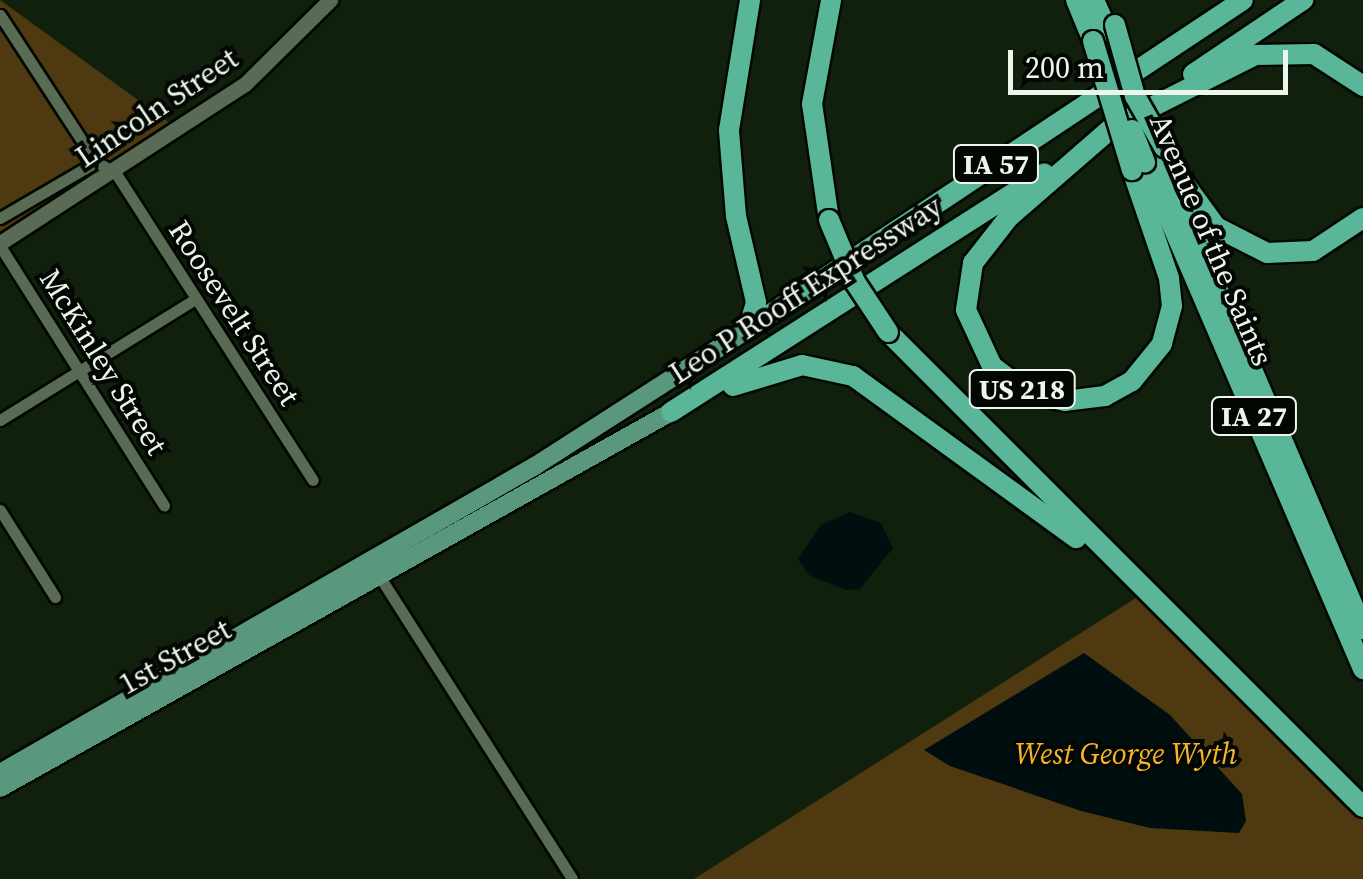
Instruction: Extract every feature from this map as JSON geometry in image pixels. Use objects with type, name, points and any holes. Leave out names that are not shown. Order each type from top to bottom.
[{"type":"highway","points":[[748,329],[756,302],[736,216],[729,130],[750,0]]},
{"type":"highway","points":[[830,0],[812,104],[828,220],[855,282],[888,332],[1363,807]]},
{"type":"highway","name":"Avenue of the Saints","points":[[1076,0],[1105,32],[1135,96],[1150,158],[1363,629]]},
{"type":"highway","name":"Avenue of the Saints","points":[[1094,0],[1150,158],[1363,669]]},
{"type":"highway","points":[[1105,32],[1108,0]]},
{"type":"highway","points":[[1149,62],[1223,0]]},
{"type":"highway","name":"Leo P Rooff Expressway","points":[[748,329],[1244,0]]},
{"type":"highway","name":"Leo P Rooff Expressway","points":[[671,412],[1304,0]]},
{"type":"highway","points":[[1114,126],[1271,52],[1328,59],[1363,86]]},
{"type":"highway","name":"US 218","points":[[1114,126],[990,234],[973,263],[966,310],[975,338],[992,366],[1026,392],[1065,401],[1105,396],[1132,380],[1162,344],[1172,306],[1150,158]]},
{"type":"highway","points":[[1150,158],[1207,218],[1250,248],[1313,251],[1363,218]]},
{"type":"highway","points":[[671,412],[776,368],[814,365],[853,376],[1034,505],[1178,626]]},
{"type":"main road","name":"Lincoln Street","points":[[0,245],[246,84],[330,0]]},
{"type":"main road","name":"Leo P Rooff Expressway","points":[[375,568],[748,329]]},
{"type":"main road","name":"Leo P Rooff Expressway","points":[[375,568],[671,412]]},
{"type":"main road","name":"1st Street","points":[[0,773],[375,568]]},
{"type":"main road","name":"1st Street","points":[[0,788],[375,568]]},
{"type":"street","points":[[0,14],[96,162],[115,172]]},
{"type":"street","points":[[0,218],[96,162]]},
{"type":"street","name":"Roosevelt Street","points":[[115,172],[313,480]]},
{"type":"street","name":"McKinley Street","points":[[0,245],[164,506]]},
{"type":"street","points":[[0,420],[195,299]]},
{"type":"street","points":[[0,510],[55,597]]},
{"type":"street","points":[[375,568],[572,879]]},
{"type":"green space","points":[[0,0],[174,126],[0,234]]},
{"type":"green space","name":"West George Wyth","points":[[1142,594],[1363,812],[1363,879],[694,879]]},
{"type":"shaded area","points":[[850,512],[881,523],[893,548],[860,589],[846,590],[809,575],[798,559],[821,525]]},
{"type":"shaded area","points":[[1084,653],[1170,715],[1242,794],[1246,821],[1239,833],[1150,828],[1081,811],[950,766],[924,750]]}]
